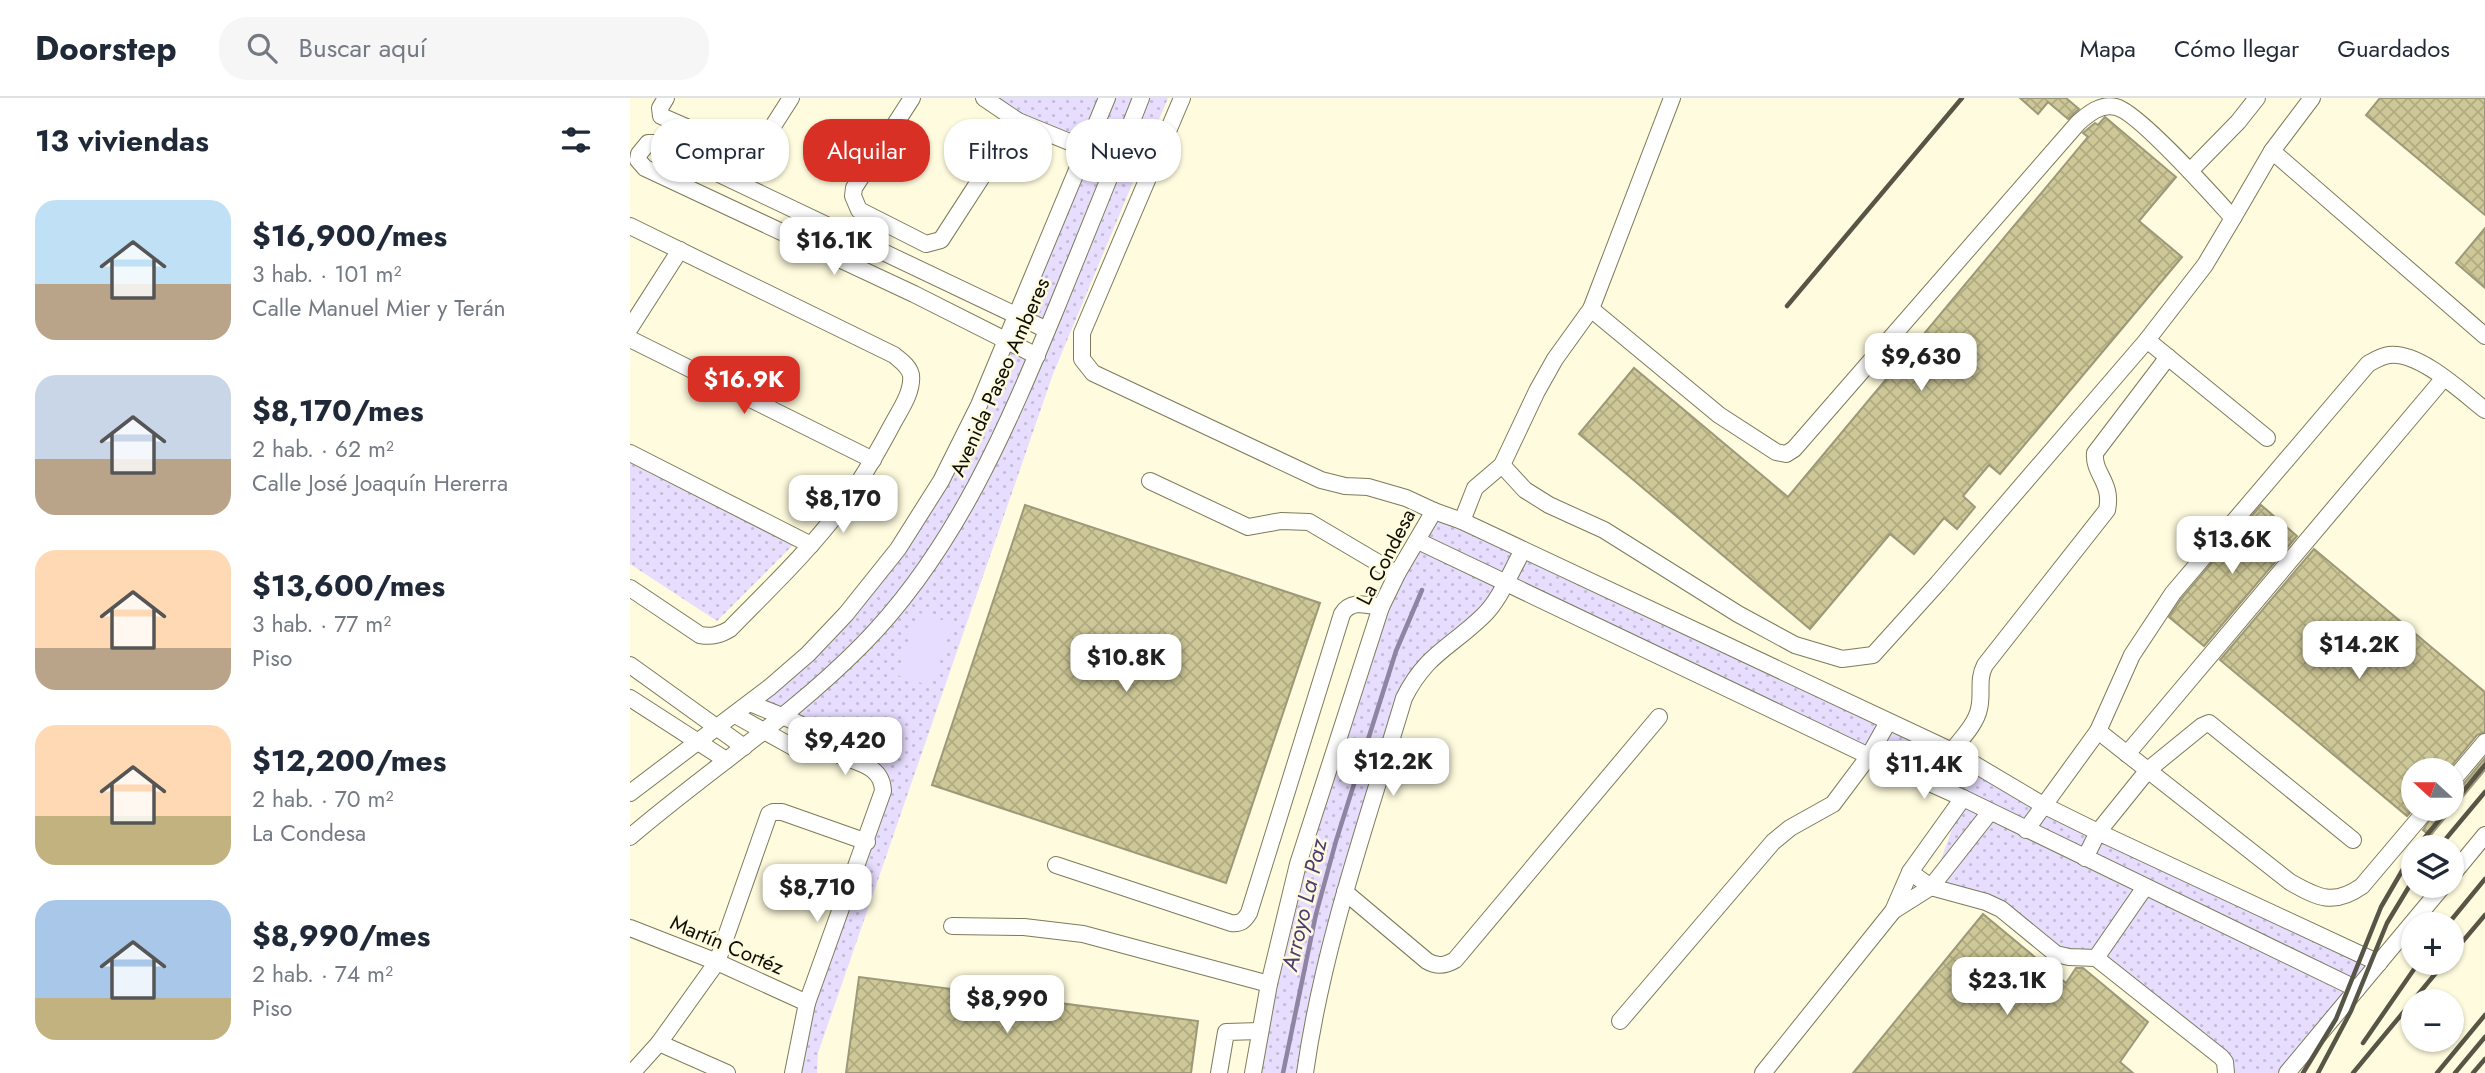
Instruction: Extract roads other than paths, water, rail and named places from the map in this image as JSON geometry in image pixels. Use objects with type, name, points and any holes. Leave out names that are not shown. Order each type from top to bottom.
[{"type":"street","points":[[663,103],[661,116],[747,154],[753,154],[791,98]]},
{"type":"street","points":[[912,98],[854,188],[853,196],[859,210],[919,242],[932,244],[941,240],[979,182]]},
{"type":"street","points":[[984,98],[1015,119]]},
{"type":"street","name":"Avenida Paseo Amberes","points":[[1098,119],[1107,98]]},
{"type":"street","name":"Avenida Paseo Amberes","points":[[1132,119],[1140,98]]},
{"type":"street","points":[[1182,98],[1082,333],[1082,359],[1093,373],[1321,480],[1345,486],[1368,487],[1406,498],[1434,511]]},
{"type":"street","points":[[1462,521],[1475,488],[1502,466],[1536,391],[1591,309],[1672,98]]},
{"type":"street","points":[[2190,171],[2238,122],[2257,98]]},
{"type":"street","points":[[1502,466],[1525,489],[1549,505],[1604,530],[1738,614],[1796,645],[1842,659],[1873,655],[2147,340],[2205,265],[2272,151],[2312,98]]},
{"type":"street","points":[[1591,309],[1719,415],[1776,452],[1786,454],[1794,449],[2087,116],[2106,106],[2118,107],[2130,114],[2190,171],[2233,218]]},
{"type":"street","points":[[1037,356],[914,294],[645,168],[638,160],[639,154],[648,144],[654,143],[1047,330]]},
{"type":"street","points":[[2272,151],[2485,336]]},
{"type":"street","name":"Avenida Paseo Amberes","points":[[630,793],[735,715],[817,644],[846,614],[898,549],[941,481],[979,405],[1072,182]]},
{"type":"street","name":"Avenida Paseo Amberes","points":[[630,837],[782,717],[862,645],[906,595],[947,538],[994,452],[1037,356],[1107,182]]},
{"type":"street","points":[[630,226],[894,355],[908,368],[911,376],[910,387],[873,460],[844,505],[811,545],[730,629],[719,635],[700,635],[630,588]]},
{"type":"street","points":[[630,328],[680,250]]},
{"type":"street","points":[[630,339],[873,460]]},
{"type":"street","points":[[2147,340],[2267,438]]},
{"type":"street","points":[[2026,830],[2098,731],[2132,655],[2173,593],[2368,364],[2391,354],[2416,360],[2485,410]]},
{"type":"street","points":[[1952,751],[1978,713],[1979,683],[1984,665],[2107,510],[2108,489],[2095,461],[2095,453],[2168,357]]},
{"type":"street","points":[[2127,754],[2444,378]]},
{"type":"street","points":[[630,453],[811,545]]},
{"type":"street","points":[[1150,481],[1248,527],[1281,521],[1309,522],[1397,573]]},
{"type":"street","name":"La Condesa","points":[[1253,1073],[1269,984],[1298,864],[1381,607],[1397,573],[1434,511],[1462,521],[1952,751],[2043,805],[2379,963]]},
{"type":"street","points":[[1418,541],[1869,756],[1963,798],[2357,989]]},
{"type":"street","points":[[1305,1073],[1328,952],[1404,698],[1415,677],[1431,658],[1484,615],[1522,551]]},
{"type":"street","points":[[1056,865],[1231,923],[1244,921],[1249,913],[1342,614],[1345,608],[1357,604],[1381,607]]},
{"type":"street","points":[[630,665],[744,747]]},
{"type":"street","points":[[630,698],[726,760]]},
{"type":"street","points":[[750,703],[814,732],[832,751],[872,768],[879,774],[883,791],[867,842],[807,1003],[793,1073]]},
{"type":"street","points":[[735,715],[807,753],[832,751]]},
{"type":"street","points":[[1345,892],[1427,961],[1447,965],[1455,960],[1659,717]]},
{"type":"street","points":[[1620,1021],[1758,857],[1790,828],[1833,804],[1869,756],[1888,722]]},
{"type":"street","points":[[2085,858],[2098,832],[2148,770],[2202,726],[2213,723],[2353,840]]},
{"type":"street","points":[[2098,731],[2290,883],[2323,898],[2336,899],[2349,895],[2362,886],[2417,821]]},
{"type":"street","points":[[2464,767],[2485,742]]},
{"type":"street","points":[[1763,1073],[1893,911],[1910,872],[1963,798]]},
{"type":"street","points":[[632,1073],[659,1043],[717,962],[766,818],[772,812],[782,812],[867,842]]},
{"type":"street","points":[[1893,911],[1931,887],[1990,812]]},
{"type":"street","points":[[2464,860],[2485,835]]},
{"type":"street","points":[[1910,872],[1931,887],[1994,904],[2050,950],[2062,956],[2096,958],[2221,1057],[2225,1062],[2226,1073]]},
{"type":"street","points":[[2096,958],[2145,887]]},
{"type":"street","points":[[2287,1073],[2433,898]]},
{"type":"street","points":[[952,926],[1024,927],[1083,934],[1269,984]]},
{"type":"street","name":"Martín Cortéz","points":[[630,928],[717,962],[807,1003]]},
{"type":"street","points":[[1219,1073],[1226,1032],[1260,1031]]},
{"type":"street","points":[[659,1043],[727,1073]]},
{"type":"waterway","name":"Arroyo La Paz","points":[[1283,1073],[1316,914],[1336,841],[1396,651],[1422,590]]},
{"type":"railway","points":[[1787,306],[1962,98]]},
{"type":"railway","points":[[2464,790],[2485,765]]},
{"type":"railway","points":[[2449,835],[2485,792]]},
{"type":"railway","points":[[2427,835],[2438,821]]},
{"type":"railway","points":[[2303,1073],[2336,1019],[2381,907],[2401,873]]},
{"type":"railway","points":[[2458,912],[2485,879]]},
{"type":"railway","points":[[2318,1073],[2351,1011],[2387,923],[2402,898]]},
{"type":"railway","points":[[2464,940],[2485,915]]},
{"type":"railway","points":[[2363,1043],[2410,975]]},
{"type":"railway","points":[[2353,1073],[2434,975]]},
{"type":"railway","points":[[2437,1073],[2485,1015]]},
{"type":"railway","points":[[2455,1073],[2485,1037]]},
{"type":"railway","points":[[2473,1073],[2485,1059]]}]
